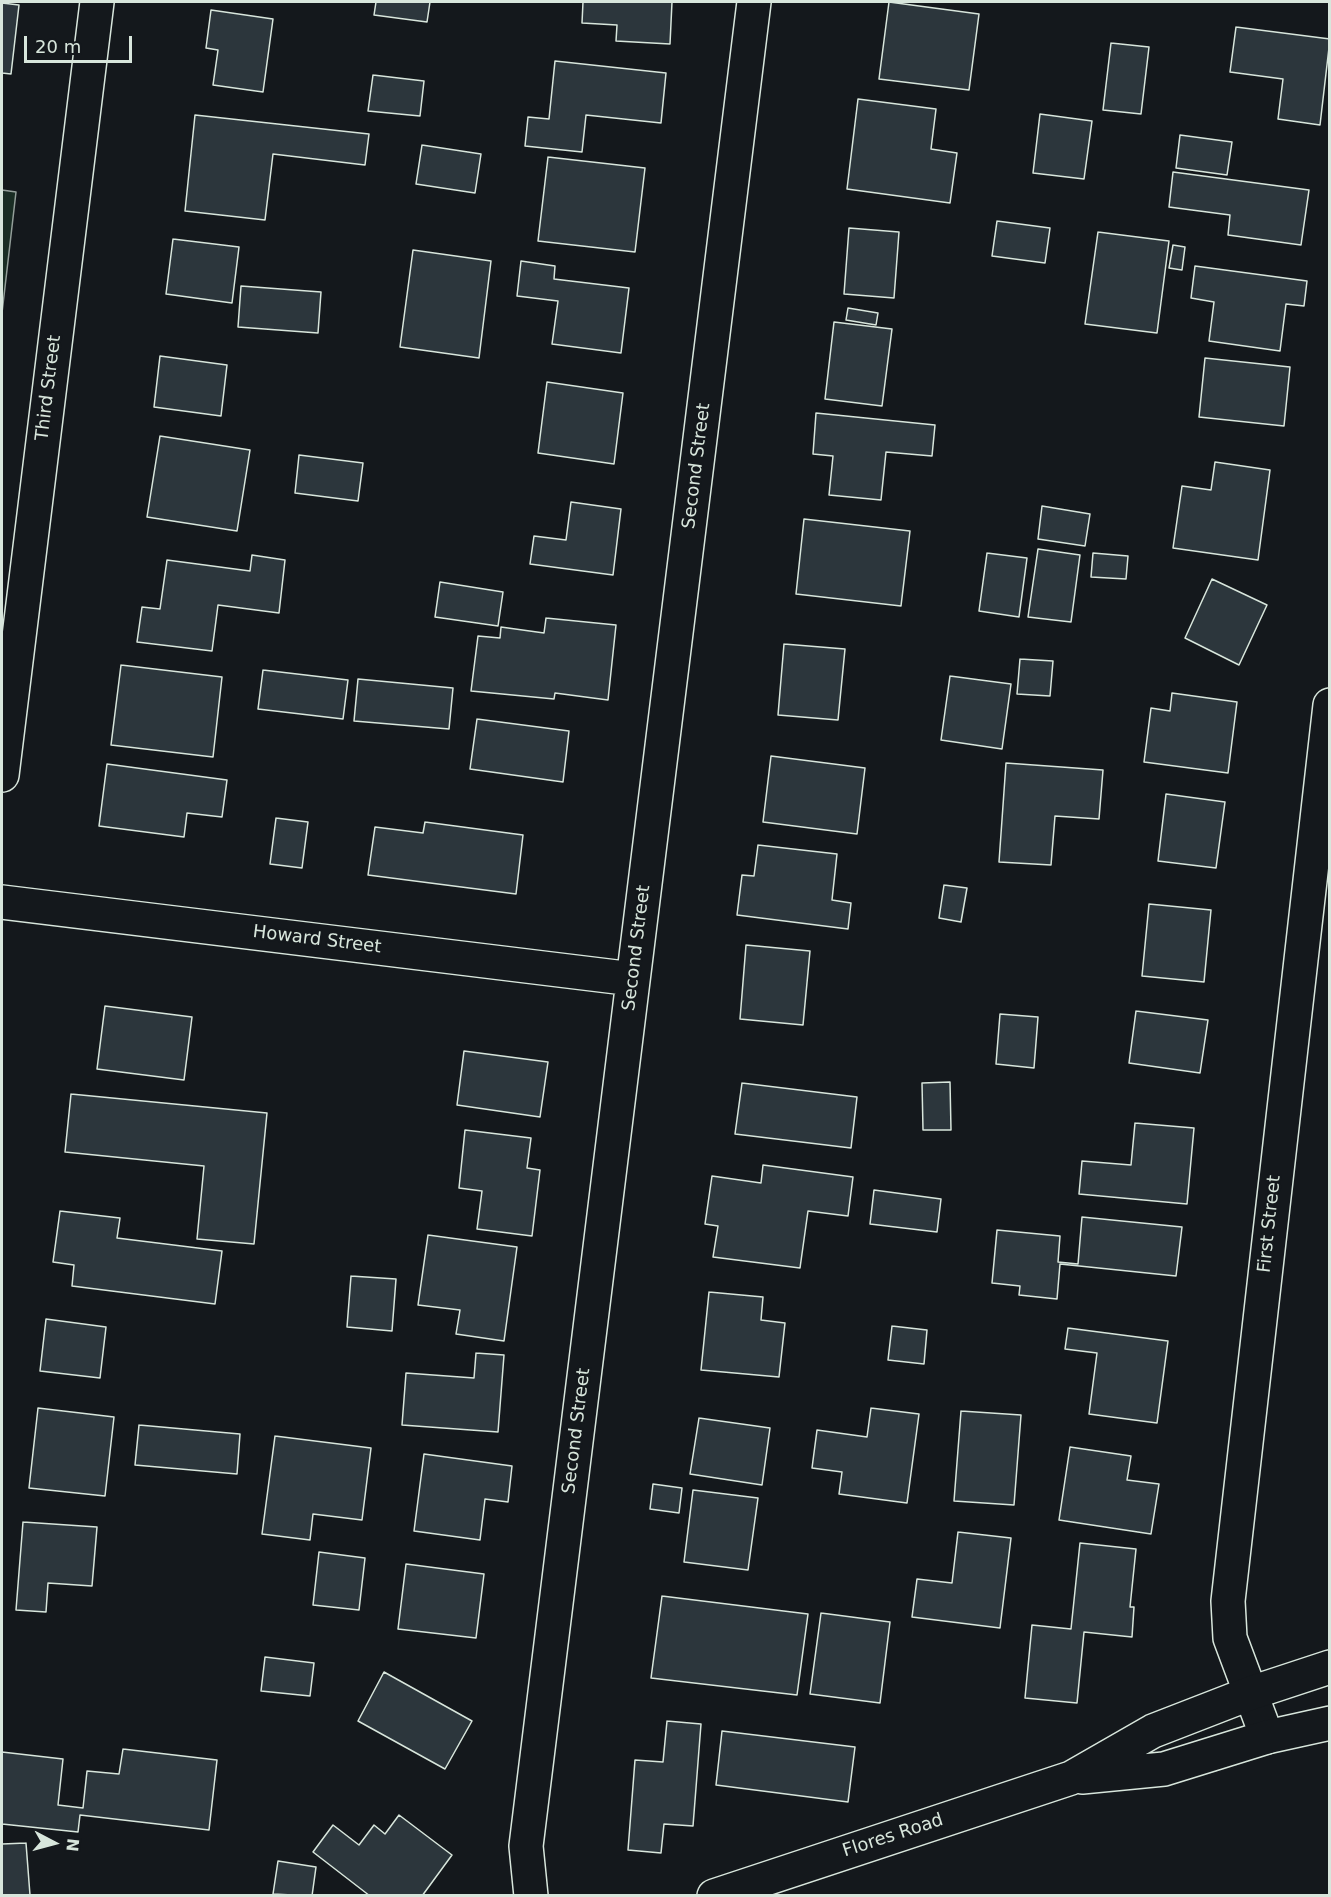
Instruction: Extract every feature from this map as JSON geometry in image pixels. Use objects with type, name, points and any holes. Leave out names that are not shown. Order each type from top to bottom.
[{"type":"street","name":"Third Street","points":[[2,775],[97,2]]},
{"type":"street","name":"Second Street","points":[[531,1896],[526,1846],[754,2]]},
{"type":"street","name":"First Street","points":[[1267,1737],[1230,1638],[1228,1601],[1329,705]]},
{"type":"street","name":"Howard Street","points":[[2,902],[633,979]]},
{"type":"street","name":"Flores Road","points":[[714,1896],[1071,1778],[1153,1731],[1251,1693],[1329,1667]]},
{"type":"street","name":"Flores Road","points":[[1071,1778],[1164,1769],[1267,1737],[1329,1723]]},
{"type":"green space","points":[[2,190],[16,192],[2,313]]},
{"type":"building","points":[[376,2],[430,2],[427,22],[374,15]]},
{"type":"building","points":[[583,2],[672,2],[670,44],[616,41],[617,25],[582,23]]},
{"type":"building","points":[[889,2],[979,14],[969,90],[879,79]]},
{"type":"building","points":[[2,3],[19,5],[11,74],[2,73]]},
{"type":"building","points":[[211,10],[273,19],[263,92],[213,85],[218,50],[206,48]]},
{"type":"building","points":[[1236,27],[1330,39],[1320,125],[1278,119],[1283,79],[1230,72]]},
{"type":"building","points":[[1111,43],[1149,47],[1141,114],[1103,110]]},
{"type":"building","points":[[555,61],[666,73],[661,123],[586,115],[582,152],[525,146],[528,117],[549,119]]},
{"type":"building","points":[[373,75],[424,81],[420,116],[368,111]]},
{"type":"building","points":[[858,99],[936,109],[931,149],[957,153],[950,203],[847,189]]},
{"type":"building","points":[[1040,114],[1092,121],[1084,179],[1033,173]]},
{"type":"building","points":[[195,115],[369,134],[365,165],[273,154],[265,220],[185,211]]},
{"type":"building","points":[[1180,135],[1232,142],[1227,175],[1176,168]]},
{"type":"building","points":[[422,145],[481,154],[475,193],[416,184]]},
{"type":"building","points":[[548,157],[645,168],[635,252],[538,241]]},
{"type":"building","points":[[1173,172],[1309,190],[1301,245],[1228,235],[1230,215],[1169,207]]},
{"type":"building","points":[[997,221],[1050,228],[1045,263],[992,256]]},
{"type":"building","points":[[849,228],[899,232],[894,298],[844,294]]},
{"type":"building","points":[[1098,232],[1169,241],[1157,333],[1085,324]]},
{"type":"building","points":[[173,239],[239,247],[232,303],[166,294]]},
{"type":"building","points":[[1173,245],[1185,247],[1182,270],[1169,268]]},
{"type":"building","points":[[413,250],[491,261],[479,358],[400,347]]},
{"type":"building","points":[[521,261],[555,266],[554,279],[629,288],[621,353],[552,344],[558,301],[517,296]]},
{"type":"building","points":[[1195,266],[1307,281],[1304,306],[1286,304],[1280,351],[1209,341],[1214,302],[1191,298]]},
{"type":"building","points":[[241,286],[321,292],[318,333],[238,327]]},
{"type":"building","points":[[848,308],[878,313],[876,325],[846,320]]},
{"type":"building","points":[[834,322],[892,329],[882,406],[825,399]]},
{"type":"building","points":[[160,356],[227,365],[221,416],[154,407]]},
{"type":"building","points":[[1205,358],[1290,367],[1284,426],[1199,417]]},
{"type":"building","points":[[547,382],[623,393],[614,464],[538,453]]},
{"type":"building","points":[[816,413],[935,425],[932,456],[886,452],[881,500],[829,495],[833,456],[813,454]]},
{"type":"building","points":[[160,436],[250,450],[237,531],[147,517]]},
{"type":"building","points":[[299,455],[363,463],[358,501],[295,493]]},
{"type":"building","points":[[1215,462],[1270,470],[1258,560],[1173,548],[1182,486],[1211,490]]},
{"type":"building","points":[[571,502],[621,509],[613,575],[530,564],[534,536],[566,540]]},
{"type":"building","points":[[1042,506],[1090,514],[1085,546],[1038,539]]},
{"type":"building","points":[[804,519],[910,531],[901,606],[796,594]]},
{"type":"building","points":[[1038,549],[1080,555],[1071,622],[1028,617]]},
{"type":"building","points":[[987,553],[1027,558],[1019,617],[979,611]]},
{"type":"building","points":[[1093,553],[1128,556],[1126,579],[1091,577]]},
{"type":"building","points":[[252,555],[285,560],[279,613],[218,605],[212,651],[137,642],[142,607],[160,609],[167,560],[250,571]]},
{"type":"building","points":[[1212,579],[1267,605],[1239,665],[1185,638]]},
{"type":"building","points":[[440,582],[503,592],[498,626],[435,617]]},
{"type":"building","points":[[546,618],[616,625],[608,700],[555,693],[554,699],[471,691],[478,636],[500,638],[501,627],[544,633]]},
{"type":"building","points":[[784,644],[845,649],[838,720],[778,715]]},
{"type":"building","points":[[1020,659],[1053,661],[1050,696],[1017,694]]},
{"type":"building","points":[[121,665],[222,677],[213,757],[111,745]]},
{"type":"building","points":[[263,670],[348,680],[343,719],[258,709]]},
{"type":"building","points":[[950,676],[1011,684],[1002,749],[941,740]]},
{"type":"building","points":[[358,679],[453,688],[449,729],[354,721]]},
{"type":"building","points":[[1172,693],[1237,702],[1228,773],[1144,762],[1151,708],[1170,711]]},
{"type":"building","points":[[477,719],[569,731],[563,782],[470,769]]},
{"type":"building","points":[[771,756],[865,768],[857,834],[763,822]]},
{"type":"building","points":[[1006,763],[1103,770],[1099,819],[1055,816],[1051,865],[999,862]]},
{"type":"building","points":[[107,764],[227,780],[222,817],[187,813],[184,837],[99,826]]},
{"type":"building","points":[[1166,794],[1225,802],[1216,868],[1158,861]]},
{"type":"building","points":[[276,818],[308,822],[302,868],[270,864]]},
{"type":"building","points":[[425,822],[523,835],[516,894],[368,875],[375,827],[423,833]]},
{"type":"building","points":[[758,845],[837,854],[832,900],[851,903],[848,929],[737,915],[742,875],[754,876]]},
{"type":"building","points":[[944,885],[967,888],[961,922],[939,918]]},
{"type":"building","points":[[1149,904],[1211,910],[1204,982],[1142,976]]},
{"type":"building","points":[[746,945],[810,951],[803,1025],[740,1019]]},
{"type":"building","points":[[105,1006],[192,1017],[184,1080],[97,1069]]},
{"type":"building","points":[[1136,1011],[1208,1020],[1200,1073],[1129,1063]]},
{"type":"building","points":[[1000,1014],[1038,1017],[1034,1068],[996,1064]]},
{"type":"building","points":[[464,1051],[548,1062],[540,1117],[457,1105]]},
{"type":"building","points":[[950,1082],[951,1130],[923,1130],[922,1083]]},
{"type":"building","points":[[742,1083],[857,1097],[851,1148],[735,1134]]},
{"type":"building","points":[[71,1094],[267,1113],[254,1244],[197,1239],[204,1166],[65,1152]]},
{"type":"building","points":[[1135,1123],[1194,1128],[1187,1204],[1079,1194],[1082,1161],[1131,1165]]},
{"type":"building","points":[[465,1130],[531,1138],[527,1168],[540,1170],[532,1236],[477,1229],[482,1191],[459,1188]]},
{"type":"building","points":[[763,1165],[853,1177],[848,1216],[808,1211],[800,1268],[713,1257],[718,1226],[705,1224],[712,1176],[761,1183]]},
{"type":"building","points":[[874,1190],[941,1199],[937,1232],[870,1224]]},
{"type":"building","points":[[60,1211],[120,1218],[117,1238],[222,1251],[215,1304],[72,1286],[74,1265],[53,1262]]},
{"type":"building","points":[[1082,1217],[1182,1227],[1176,1276],[1060,1264],[1057,1299],[1019,1295],[1020,1286],[992,1283],[997,1230],[1060,1236],[1058,1262],[1078,1264]]},
{"type":"building","points":[[428,1235],[517,1247],[504,1341],[456,1334],[460,1310],[418,1305]]},
{"type":"building","points":[[351,1276],[396,1279],[392,1331],[347,1327]]},
{"type":"building","points":[[709,1292],[763,1297],[761,1320],[785,1323],[779,1377],[701,1370]]},
{"type":"building","points":[[46,1319],[106,1327],[100,1378],[40,1371]]},
{"type":"building","points":[[892,1326],[927,1330],[924,1364],[888,1360]]},
{"type":"building","points":[[1068,1328],[1168,1341],[1157,1423],[1089,1414],[1097,1353],[1065,1349]]},
{"type":"building","points":[[476,1353],[504,1355],[498,1432],[402,1425],[406,1373],[474,1378]]},
{"type":"building","points":[[38,1408],[114,1417],[105,1496],[29,1488]]},
{"type":"building","points":[[871,1408],[919,1414],[907,1503],[839,1494],[842,1472],[812,1468],[817,1430],[867,1437]]},
{"type":"building","points":[[961,1411],[1021,1415],[1014,1505],[954,1501]]},
{"type":"building","points":[[699,1418],[770,1428],[762,1485],[690,1474]]},
{"type":"building","points":[[139,1425],[240,1434],[237,1474],[135,1465]]},
{"type":"building","points":[[275,1436],[371,1448],[362,1520],[313,1514],[310,1540],[262,1534]]},
{"type":"building","points":[[1070,1447],[1131,1456],[1127,1480],[1159,1484],[1151,1534],[1059,1520]]},
{"type":"building","points":[[424,1454],[512,1466],[508,1502],[485,1499],[480,1540],[414,1531]]},
{"type":"building","points":[[653,1484],[682,1488],[679,1513],[650,1509]]},
{"type":"building","points":[[693,1490],[758,1498],[748,1570],[684,1562]]},
{"type":"building","points":[[23,1522],[97,1527],[92,1586],[48,1583],[46,1612],[16,1610]]},
{"type":"building","points":[[958,1532],[1011,1538],[1000,1628],[912,1617],[917,1579],[952,1583]]},
{"type":"building","points":[[1080,1543],[1136,1549],[1130,1607],[1134,1607],[1132,1637],[1084,1632],[1077,1703],[1025,1698],[1032,1625],[1071,1629]]},
{"type":"building","points":[[319,1552],[365,1558],[359,1610],[313,1605]]},
{"type":"building","points":[[406,1564],[484,1574],[476,1638],[398,1629]]},
{"type":"building","points":[[662,1596],[808,1614],[797,1695],[651,1678]]},
{"type":"building","points":[[821,1613],[890,1622],[880,1703],[810,1694]]},
{"type":"building","points":[[265,1657],[314,1663],[310,1696],[261,1691]]},
{"type":"building","points":[[384,1672],[472,1721],[445,1769],[358,1721]]},
{"type":"building","points":[[667,1721],[701,1724],[693,1826],[664,1824],[661,1853],[628,1850],[635,1760],[663,1762]]},
{"type":"building","points":[[722,1731],[855,1747],[848,1802],[716,1785]]},
{"type":"building","points":[[123,1749],[217,1760],[209,1830],[80,1815],[78,1832],[2,1824],[2,1752],[63,1759],[58,1805],[83,1808],[87,1771],[119,1774]]},
{"type":"building","points":[[399,1815],[452,1855],[422,1896],[370,1896],[313,1852],[333,1825],[359,1845],[374,1825],[385,1834]]},
{"type":"building","points":[[26,1843],[30,1895],[2,1896],[2,1844]]},
{"type":"building","points":[[278,1861],[316,1867],[312,1896],[273,1894]]}]
